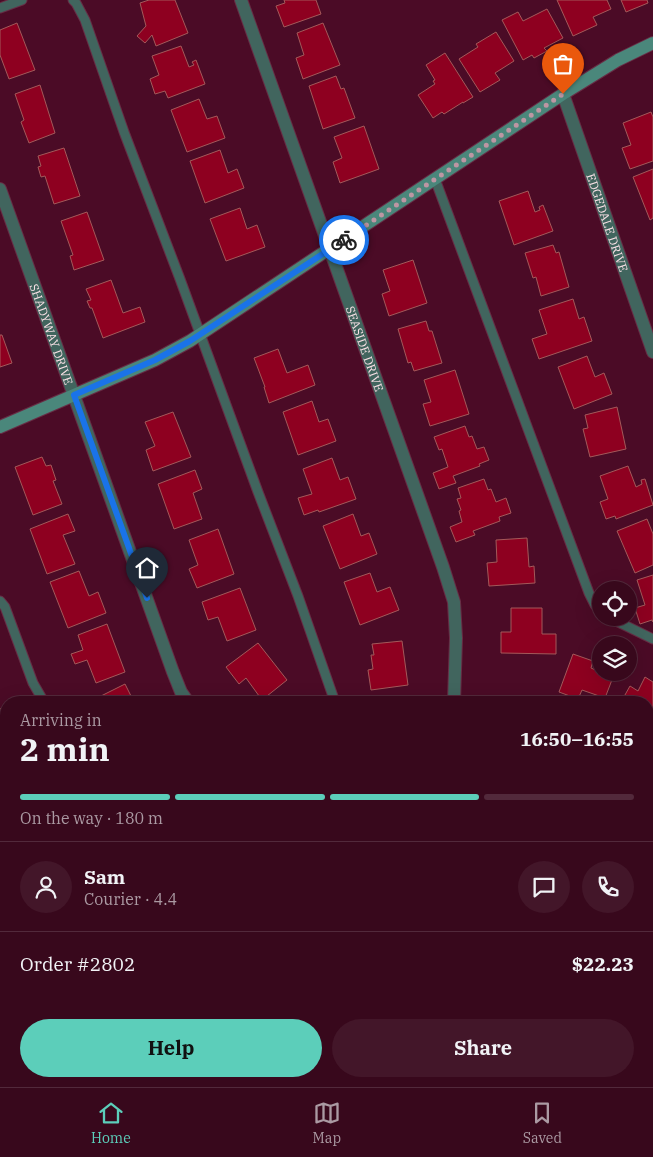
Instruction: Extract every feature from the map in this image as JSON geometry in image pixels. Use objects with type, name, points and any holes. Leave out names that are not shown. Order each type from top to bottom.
[{"type":"street","name":"SEASIDE DRIVE","points":[[241,0],[454,602],[456,638],[454,696]]},
{"type":"street","points":[[0,427],[155,360],[200,334],[563,94],[618,60],[653,43]]},
{"type":"street","name":"EDGEDALE DRIVE","points":[[563,94],[653,352]]},
{"type":"street","name":"SHADYWAY DRIVE","points":[[0,189],[173,672],[184,696]]},
{"type":"lane","points":[[0,8],[22,0]]},
{"type":"lane","points":[[73,0],[84,20],[124,132],[298,596],[333,696]]},
{"type":"lane","points":[[434,180],[592,600]]},
{"type":"lane","points":[[0,601],[5,607],[32,682],[40,696]]},
{"type":"lane","points":[[626,626],[653,640]]},
{"type":"building","points":[[149,0],[175,0],[188,33],[156,46],[152,35],[145,43],[137,36],[146,26],[140,3]]},
{"type":"building","points":[[284,0],[316,0],[321,14],[284,27],[276,6],[285,3]]},
{"type":"building","points":[[557,0],[607,0],[611,9],[593,17],[597,25],[573,36]]},
{"type":"building","points":[[621,0],[647,0],[648,3],[626,12]]},
{"type":"building","points":[[547,9],[563,38],[544,48],[547,51],[534,58],[532,55],[523,60],[502,20],[518,12],[523,21]]},
{"type":"building","points":[[17,23],[35,70],[9,79],[0,55],[0,30]]},
{"type":"building","points":[[323,23],[340,65],[303,79],[296,58],[304,55],[297,33]]},
{"type":"building","points":[[496,32],[514,61],[495,73],[500,80],[480,92],[459,59],[478,47],[476,44]]},
{"type":"building","points":[[181,46],[189,67],[194,65],[192,62],[196,60],[205,84],[168,98],[165,91],[155,94],[150,79],[159,75],[152,56]]},
{"type":"building","points":[[445,53],[473,97],[444,114],[442,112],[433,118],[418,95],[435,84],[433,81],[435,80],[426,65]]},
{"type":"building","points":[[336,76],[341,89],[344,88],[355,118],[323,129],[309,86]]},
{"type":"building","points":[[40,85],[55,133],[29,143],[21,122],[24,120],[15,94]]},
{"type":"building","points":[[199,99],[207,119],[217,116],[225,138],[187,152],[171,110]]},
{"type":"building","points":[[651,112],[653,117],[653,161],[630,169],[622,148],[631,145],[623,123]]},
{"type":"building","points":[[364,126],[379,169],[340,183],[333,162],[342,158],[334,137]]},
{"type":"building","points":[[64,148],[80,196],[54,204],[45,176],[41,177],[38,167],[41,166],[38,156]]},
{"type":"building","points":[[220,150],[228,173],[237,169],[244,188],[205,203],[190,161]]},
{"type":"building","points":[[653,169],[653,218],[650,220],[633,177]]},
{"type":"building","points":[[528,191],[535,212],[540,210],[539,207],[543,205],[553,231],[514,245],[499,201]]},
{"type":"building","points":[[240,208],[247,229],[257,225],[265,247],[226,261],[210,219]]},
{"type":"building","points":[[87,212],[104,260],[74,270],[70,256],[73,255],[61,221]]},
{"type":"building","points":[[553,245],[556,253],[559,252],[569,287],[541,296],[536,277],[533,278],[525,253]]},
{"type":"building","points":[[413,260],[427,303],[389,316],[382,294],[390,291],[383,270]]},
{"type":"building","points":[[111,280],[123,313],[140,307],[145,322],[103,338],[92,308],[90,308],[87,301],[91,300],[86,289]]},
{"type":"building","points":[[573,299],[579,319],[584,317],[592,341],[539,359],[532,339],[547,334],[539,310]]},
{"type":"building","points":[[426,321],[429,331],[432,331],[442,363],[414,371],[411,362],[408,363],[398,329]]},
{"type":"building","points":[[0,335],[2,335],[12,363],[0,367]]},
{"type":"building","points":[[278,349],[287,373],[308,365],[315,385],[269,403],[254,358]]},
{"type":"building","points":[[587,356],[595,377],[604,373],[612,394],[574,409],[558,367]]},
{"type":"building","points":[[455,370],[469,414],[430,426],[423,404],[431,402],[424,380]]},
{"type":"building","points":[[312,401],[319,422],[328,419],[336,441],[298,455],[283,412]]},
{"type":"building","points":[[617,407],[626,449],[590,457],[583,429],[588,428],[585,415]]},
{"type":"building","points":[[173,412],[191,457],[153,471],[146,450],[155,446],[145,422]]},
{"type":"building","points":[[465,426],[469,437],[472,436],[477,449],[484,447],[489,460],[479,464],[480,466],[453,476],[456,483],[439,489],[433,473],[448,467],[442,449],[439,450],[434,437]]},
{"type":"building","points":[[42,457],[46,466],[51,465],[56,480],[53,481],[62,504],[33,515],[15,467]]},
{"type":"building","points":[[332,458],[340,480],[348,477],[356,499],[319,512],[318,510],[304,515],[298,498],[312,494],[303,469]]},
{"type":"building","points":[[628,466],[636,487],[642,484],[641,480],[645,479],[653,505],[616,519],[615,516],[606,519],[600,502],[608,499],[600,476]]},
{"type":"building","points":[[195,470],[202,489],[193,493],[202,519],[174,529],[158,484]]},
{"type":"building","points":[[484,479],[488,490],[491,489],[496,502],[506,498],[511,513],[499,517],[500,521],[473,531],[475,535],[456,542],[450,527],[462,522],[459,511],[461,510],[457,499],[461,498],[458,488]]},
{"type":"building","points":[[68,514],[75,531],[63,535],[75,564],[47,574],[30,529]]},
{"type":"building","points":[[353,514],[361,536],[369,533],[377,554],[340,569],[323,526]]},
{"type":"building","points":[[647,519],[653,534],[653,565],[635,573],[617,531]]},
{"type":"building","points":[[218,529],[234,574],[197,588],[189,569],[198,565],[189,540]]},
{"type":"building","points":[[527,538],[529,567],[534,566],[535,583],[489,586],[487,563],[497,562],[496,540]]},
{"type":"building","points":[[79,571],[89,596],[98,592],[106,613],[68,628],[50,582]]},
{"type":"building","points":[[370,573],[377,592],[390,587],[399,610],[360,625],[344,582]]},
{"type":"building","points":[[653,575],[653,622],[652,620],[640,624],[637,607],[645,605],[637,580]]},
{"type":"building","points":[[240,588],[256,630],[227,641],[218,617],[208,620],[202,602]]},
{"type":"building","points":[[511,608],[542,608],[542,634],[556,634],[556,654],[501,653],[501,632],[511,632]]},
{"type":"building","points":[[107,624],[125,672],[96,683],[87,660],[75,664],[71,654],[83,650],[78,635]]},
{"type":"building","points":[[402,641],[408,685],[371,690],[368,670],[373,669],[371,655],[374,655],[372,644]]},
{"type":"building","points":[[258,643],[287,680],[267,696],[259,696],[246,678],[239,684],[226,667]]},
{"type":"building","points":[[573,654],[592,661],[592,681],[612,681],[606,696],[599,696],[582,690],[579,696],[570,696],[559,692]]},
{"type":"building","points":[[645,677],[653,682],[653,696],[624,696],[630,686],[638,691]]},
{"type":"building","points":[[125,684],[131,696],[101,696]]},
{"type":"way so far","points":[[344,240],[563,94]]},
{"type":"route","points":[[147,598],[74,395],[155,360],[190,341],[344,240]]}]
